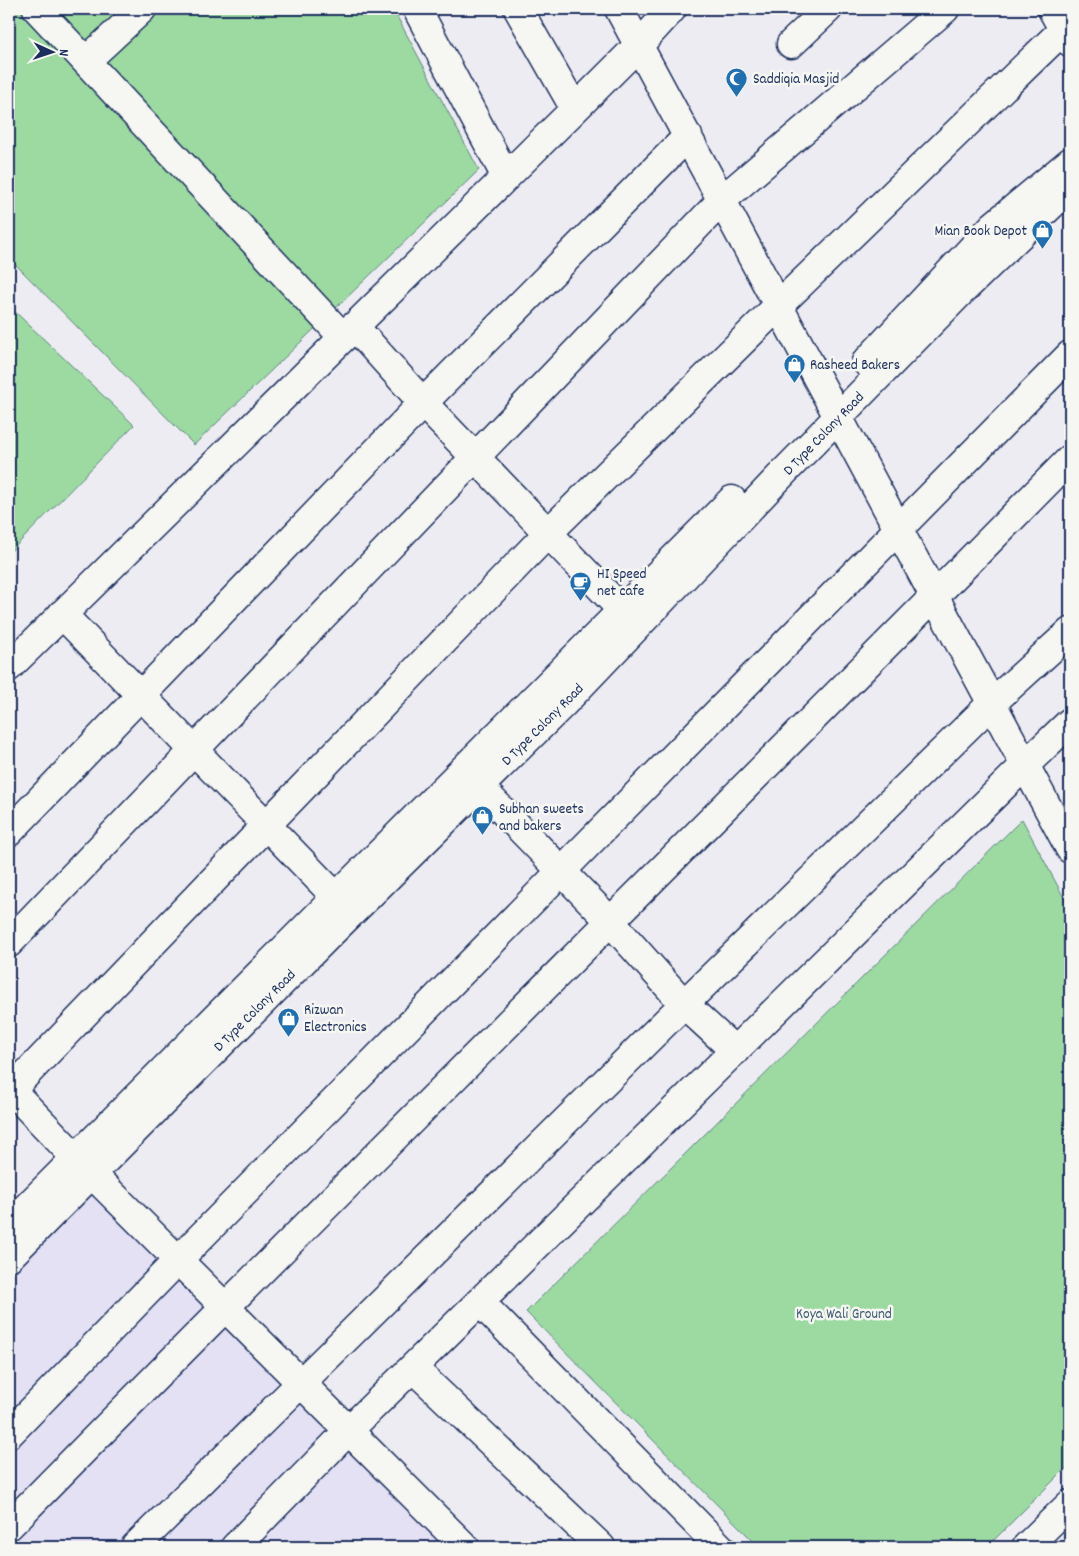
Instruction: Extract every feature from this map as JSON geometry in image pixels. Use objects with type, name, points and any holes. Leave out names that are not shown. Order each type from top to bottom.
[{"type":"street","points":[[37,9],[349,332],[476,456],[622,610]]},
{"type":"street","points":[[86,61],[142,9]]},
{"type":"street","points":[[417,9],[506,177]]},
{"type":"street","points":[[518,9],[575,109]]},
{"type":"street","points":[[619,9],[1070,849]]},
{"type":"street","points":[[9,666],[575,109],[672,9]]},
{"type":"street","points":[[791,44],[828,9]]},
{"type":"street","points":[[9,943],[722,200],[945,9]]},
{"type":"street","points":[[465,1547],[300,1384],[10,1089],[268,825],[549,532],[1062,27]]},
{"type":"street","points":[[9,832],[423,403],[688,136]]},
{"type":"street","name":"D Type Colony Road","points":[[9,1257],[84,1166],[336,897],[471,778],[563,704],[835,409],[993,226],[1070,162]]},
{"type":"street","name":"D Type Colony Road","points":[[12,1216],[84,1166],[327,937],[622,610],[961,292],[1070,187]]},
{"type":"street","points":[[9,1434],[1070,355]]},
{"type":"street","points":[[9,1526],[224,1306],[1070,459]]},
{"type":"street","points":[[62,614],[336,897]]},
{"type":"street","points":[[134,1547],[684,1004],[992,703],[1070,632]]},
{"type":"street","points":[[235,1547],[348,1431],[1070,722]]},
{"type":"street","points":[[471,778],[610,921],[684,1004],[735,1051]]},
{"type":"street","points":[[480,1302],[720,1547]]},
{"type":"street","points":[[413,1368],[600,1547]]},
{"type":"street","points":[[1026,1547],[1070,1504]]},
{"type":"shaded area","points":[[76,1158],[465,1547],[9,1547],[9,1225]]},
{"type":"green space","points":[[9,9],[393,9],[479,170],[194,445],[9,258]]},
{"type":"green space","points":[[9,306],[134,425],[9,553]]},
{"type":"green space","name":"Koya Wali Ground","points":[[1022,819],[1070,909],[1070,1464],[987,1547],[759,1547],[526,1312]]},
{"type":"place","name":"Saddiqia Masjid","points":[[737,97]]},
{"type":"place","name":"Mian Book Depot","points":[[1043,249]]},
{"type":"place","name":"Rasheed Bakers","points":[[794,383]]},
{"type":"place","name":"HI Speed net cafe","points":[[581,601]]},
{"type":"place","name":"Subhan sweets and bakers","points":[[483,836]]},
{"type":"place","name":"Rizwan Electronics","points":[[288,1037]]}]
